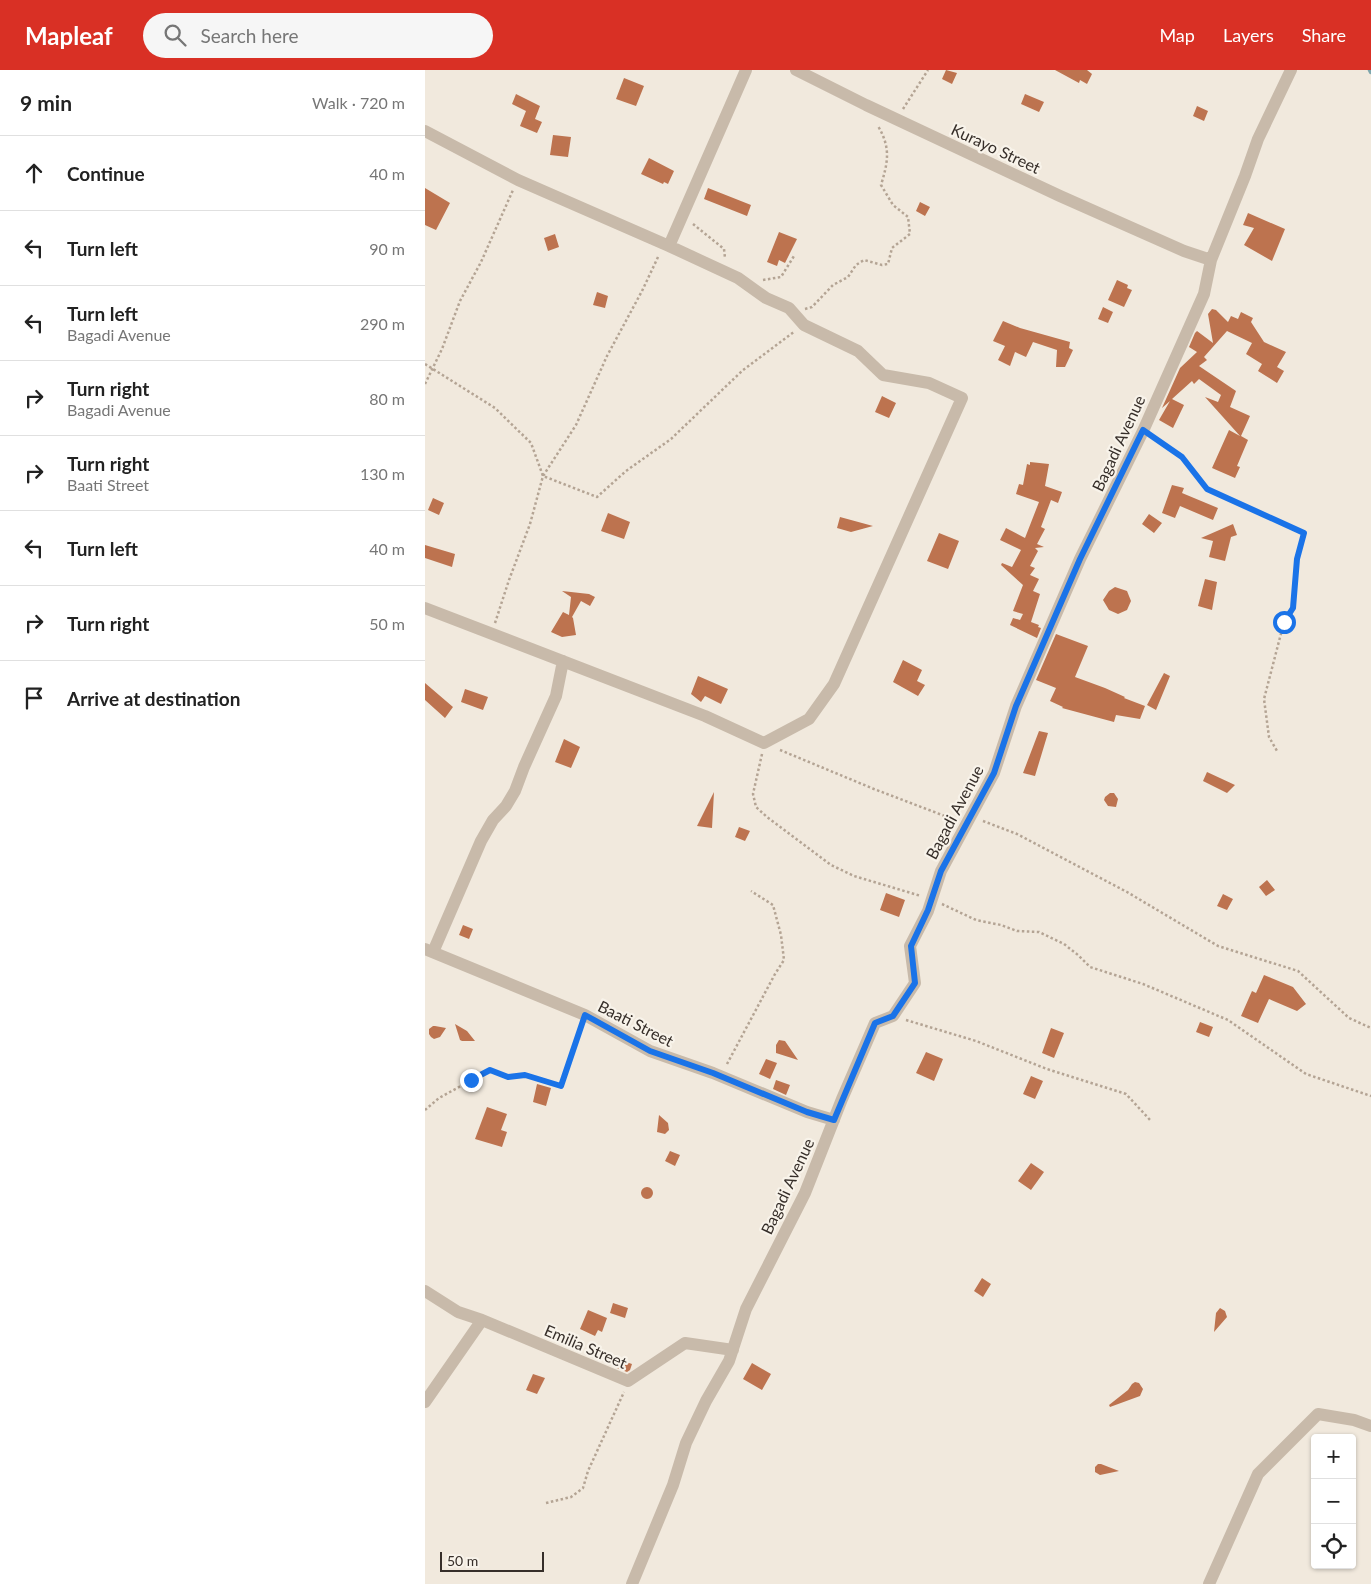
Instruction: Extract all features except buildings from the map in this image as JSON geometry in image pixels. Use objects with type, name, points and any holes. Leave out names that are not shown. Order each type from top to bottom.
[{"type":"street","points":[[666,245],[682,217],[747,70]]},
{"type":"street","name":"Kurayo Street","points":[[796,70],[896,120],[1060,196],[1184,251],[1211,260]]},
{"type":"street","name":"Bagadi Avenue","points":[[632,1584],[673,1485],[686,1443],[706,1401],[729,1362],[746,1309],[805,1193],[875,1023],[893,1016],[915,983],[911,946],[928,910],[941,871],[994,773],[1016,706],[1080,559],[1143,430],[1204,294],[1211,260],[1258,139],[1291,70]]},
{"type":"street","points":[[425,131],[518,180],[702,260],[738,278],[766,298],[789,308],[804,325],[858,351],[883,375],[929,383],[961,398],[834,684],[809,719],[764,743],[705,716],[425,608]]},
{"type":"street","points":[[429,950],[481,841],[493,820],[506,806],[515,791],[556,696],[563,660]]},
{"type":"street","name":"Baati Street","points":[[429,950],[585,1015],[650,1051],[807,1112],[834,1120]]},
{"type":"street","name":"Emilia Street","points":[[425,1291],[458,1312],[482,1320],[628,1381],[685,1343],[733,1350]]},
{"type":"street","points":[[425,1402],[482,1320]]},
{"type":"street","points":[[1209,1584],[1258,1474],[1318,1414],[1354,1420],[1371,1426]]},
{"type":"path","points":[[896,120],[928,70]]},
{"type":"path","points":[[789,308],[800,310],[812,307],[833,285],[847,277],[856,265],[864,260],[881,265],[888,264],[892,248],[910,234],[908,217],[893,205],[881,185],[887,165],[888,150],[880,130],[866,105]]},
{"type":"path","points":[[425,384],[442,349],[460,301],[485,254],[518,180]]},
{"type":"path","points":[[682,217],[724,249],[725,260],[719,270]]},
{"type":"path","points":[[492,634],[509,580],[530,524],[543,476],[576,425],[607,356],[666,245]]},
{"type":"path","points":[[745,284],[781,277],[794,256]]},
{"type":"path","points":[[425,364],[495,408],[531,443],[543,476],[597,497],[626,471],[671,439],[743,370],[804,325]]},
{"type":"path","points":[[1143,430],[1182,457],[1207,489],[1304,533],[1297,559],[1293,608],[1284,622],[1264,699],[1269,737],[1277,751]]},
{"type":"path","points":[[1371,1028],[1349,1018],[1298,971],[1218,946],[1118,888],[1017,834],[971,816],[950,818],[873,789],[764,743],[753,794],[756,807],[831,865],[854,876],[932,899],[976,920],[1001,925],[1017,931],[1039,932],[1064,944],[1079,955],[1090,967],[1143,984],[1228,1020],[1306,1074],[1371,1096]]},
{"type":"path","points":[[721,1077],[775,974],[785,960],[773,905],[751,892]]},
{"type":"path","points":[[425,1110],[439,1098],[490,1070],[508,1077],[525,1075],[561,1086],[585,1015]]},
{"type":"path","points":[[893,1016],[976,1041],[1047,1069],[1126,1094],[1151,1121]]},
{"type":"path","points":[[546,1503],[571,1497],[583,1488],[588,1471],[609,1428],[628,1381]]},
{"type":"route","points":[[471,1080],[490,1070],[508,1077],[525,1075],[561,1086],[585,1015],[650,1051],[713,1073],[807,1112],[834,1120],[875,1023],[893,1016],[915,983],[911,946],[928,910],[941,871],[994,773],[1016,706],[1080,559],[1143,430],[1182,457],[1207,489],[1304,533],[1297,559],[1293,608],[1284,622]]}]
